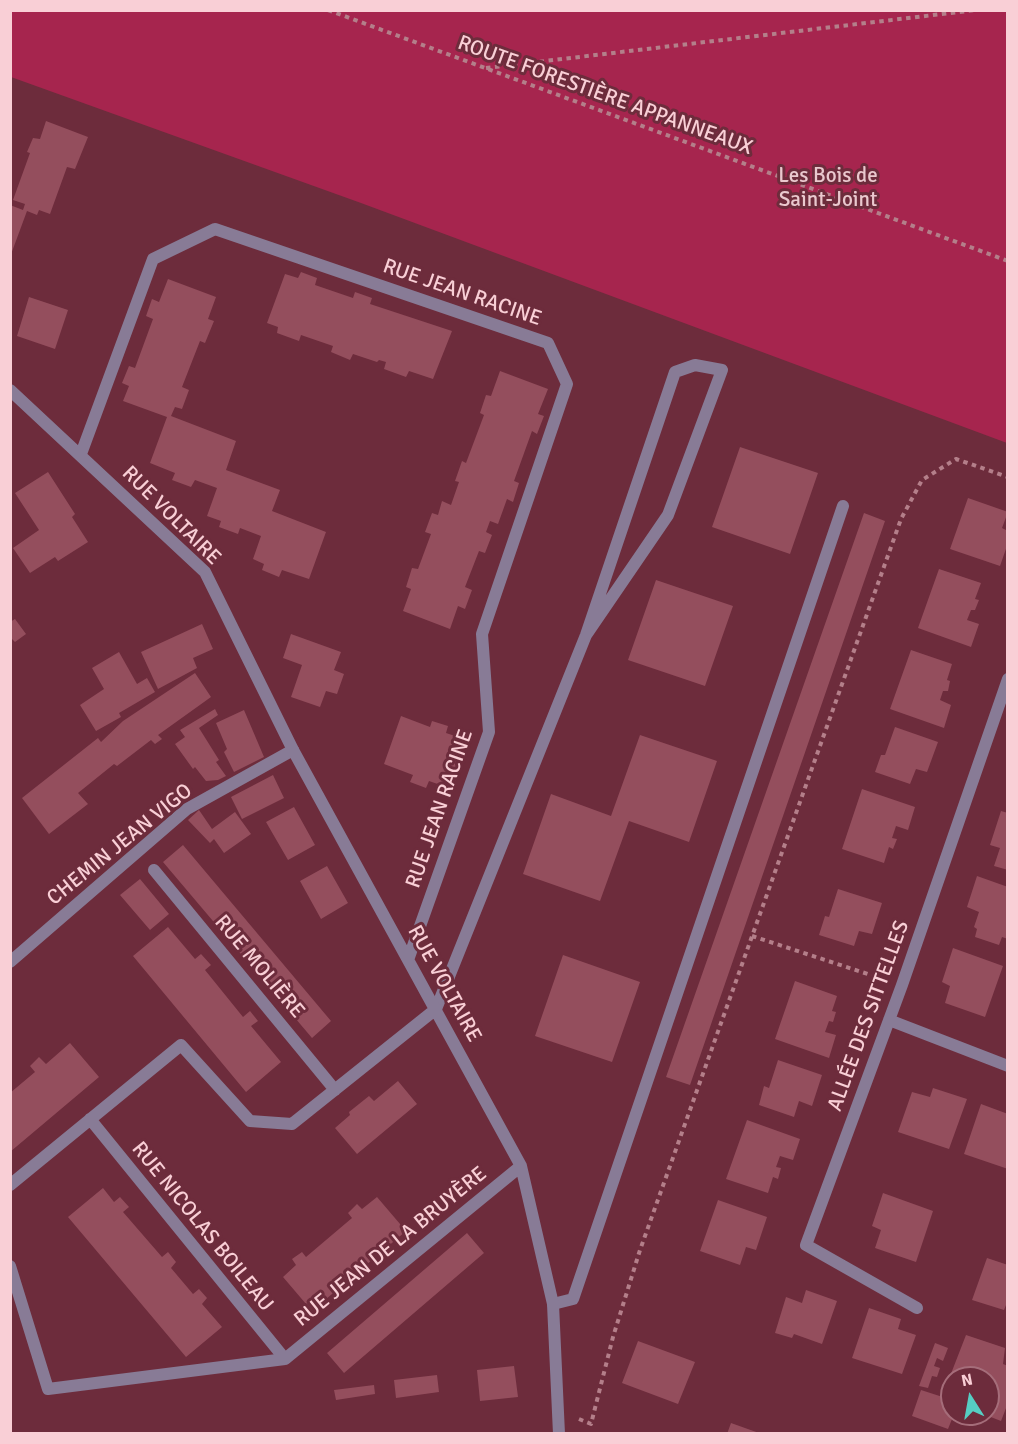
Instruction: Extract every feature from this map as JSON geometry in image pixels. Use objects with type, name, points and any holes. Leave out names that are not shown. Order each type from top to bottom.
[{"type":"street","name":"RUE JEAN RACINE","points":[[81,454],[153,260],[215,229],[548,343],[567,384],[482,634],[489,732],[408,960]]},
{"type":"street","points":[[10,1185],[181,1046],[250,1121],[292,1124],[435,1009],[586,635],[675,372],[695,365],[722,370],[668,515],[586,635]]},
{"type":"street","name":"RUE VOLTAIRE","points":[[10,390],[205,572],[293,750],[521,1166],[553,1304],[559,1434]]},
{"type":"street","points":[[553,1304],[573,1299],[843,506]]},
{"type":"street","name":"ALLÉE DES SITTELLES","points":[[917,1308],[806,1245],[902,985],[1008,679]]},
{"type":"street","name":"CHEMIN JEAN VIGO","points":[[10,962],[187,809],[293,750]]},
{"type":"street","name":"RUE MOLIÈRE","points":[[154,870],[335,1090]]},
{"type":"street","points":[[889,1020],[1008,1066]]},
{"type":"street","name":"RUE NICOLAS BOILEAU","points":[[90,1119],[285,1359]]},
{"type":"street","name":"RUE JEAN DE LA BRUYÈRE","points":[[285,1359],[521,1166]]},
{"type":"street","points":[[10,1266],[48,1389],[285,1359]]},
{"type":"path","name":"ROUTE FORESTIÈRE APPANNEAUX","points":[[328,10],[1008,261]]},
{"type":"path","points":[[485,68],[976,10]]},
{"type":"path","points":[[559,1412],[591,1424],[613,1337],[640,1250],[901,519],[922,480],[956,459],[1008,477]]},
{"type":"path","points":[[752,936],[902,985]]},
{"type":"green space","name":"Les Bois de Saint-Joint","points":[[10,11],[1007,11],[1007,443],[361,203],[11,77]]},
{"type":"building","points":[[46,121],[88,137],[75,169],[67,167],[50,214],[39,210],[37,215],[27,211],[10,257],[10,205],[23,210],[25,204],[13,200],[30,153],[27,152],[33,138],[40,139]]},
{"type":"building","points":[[301,272],[317,278],[315,285],[353,298],[355,292],[372,298],[370,304],[452,331],[433,379],[409,371],[406,377],[384,369],[386,362],[379,360],[377,362],[353,354],[350,360],[331,352],[333,346],[301,335],[299,341],[277,333],[278,327],[267,323],[285,274],[298,278]]},
{"type":"building","points":[[168,279],[216,297],[208,319],[214,321],[205,343],[200,341],[182,387],[189,390],[182,409],[175,407],[171,416],[236,441],[226,470],[280,490],[272,511],[326,532],[309,579],[282,570],[279,577],[262,570],[264,564],[253,559],[261,536],[240,528],[238,534],[219,527],[221,521],[207,516],[217,488],[195,480],[191,487],[172,480],[175,473],[150,463],[167,417],[123,401],[129,386],[122,383],[129,366],[135,368],[153,319],[146,316],[152,299],[159,302]]},
{"type":"building","points":[[29,297],[68,310],[55,349],[17,336]]},
{"type":"building","points":[[500,371],[548,389],[538,414],[544,416],[537,434],[532,431],[514,481],[519,483],[513,502],[507,499],[498,524],[490,521],[486,532],[492,535],[485,553],[479,551],[465,587],[472,590],[465,609],[458,606],[450,629],[403,611],[411,589],[406,587],[412,568],[418,569],[431,534],[425,532],[432,513],[438,515],[442,501],[451,505],[459,482],[455,481],[462,461],[466,463],[484,415],[480,413],[486,395],[491,396]]},
{"type":"building","points":[[740,447],[818,473],[790,554],[712,527]]},
{"type":"building","points":[[48,472],[75,514],[72,517],[88,542],[58,561],[55,557],[30,573],[13,548],[39,530],[15,493]]},
{"type":"building","points":[[968,498],[1008,512],[1002,528],[1008,531],[1008,543],[1000,566],[950,549]]},
{"type":"building","points":[[864,513],[885,521],[690,1085],[666,1077]]},
{"type":"building","points":[[939,569],[981,583],[975,599],[979,600],[967,620],[979,624],[971,647],[918,628]]},
{"type":"building","points":[[656,580],[733,606],[705,686],[628,660]]},
{"type":"building","points":[[15,619],[26,634],[15,642],[10,637],[10,622]]},
{"type":"building","points":[[202,624],[213,649],[193,658],[197,668],[158,689],[141,652]]},
{"type":"building","points":[[291,634],[341,652],[334,670],[344,674],[337,694],[326,691],[320,707],[291,697],[302,665],[283,658]]},
{"type":"building","points":[[911,650],[952,664],[947,680],[950,681],[948,691],[943,691],[940,700],[951,705],[944,728],[890,709]]},
{"type":"building","points":[[119,652],[137,684],[147,678],[155,692],[119,713],[121,717],[96,731],[80,705],[104,689],[92,668]]},
{"type":"building","points":[[195,673],[211,697],[158,735],[162,739],[155,744],[151,740],[117,766],[114,764],[78,793],[88,804],[49,834],[22,798],[98,738],[101,742],[123,721]]},
{"type":"building","points":[[215,709],[218,715],[199,728],[219,760],[216,762],[226,776],[218,780],[206,781],[195,767],[193,769],[175,744],[185,737],[180,730]]},
{"type":"building","points":[[244,710],[264,757],[234,772],[224,752],[227,749],[216,723]]},
{"type":"building","points":[[401,716],[430,727],[432,721],[448,726],[446,733],[470,741],[452,789],[429,781],[426,788],[410,782],[413,775],[384,764]]},
{"type":"building","points":[[895,727],[938,742],[927,772],[916,769],[910,784],[875,772],[881,755],[885,755]]},
{"type":"building","points":[[640,735],[717,761],[689,842],[629,821],[600,901],[523,874],[551,794],[611,816]]},
{"type":"building","points":[[273,775],[284,798],[242,819],[231,797]]},
{"type":"building","points":[[862,789],[915,807],[908,830],[896,826],[892,838],[897,839],[893,849],[889,847],[884,863],[842,849]]},
{"type":"building","points":[[294,807],[315,845],[288,860],[266,822]]},
{"type":"building","points":[[199,810],[212,829],[235,812],[251,834],[224,853],[214,839],[210,843],[188,820]]},
{"type":"building","points":[[1001,811],[1008,813],[1008,870],[994,866],[1000,848],[990,845]]},
{"type":"building","points":[[183,845],[331,1021],[312,1038],[163,862]]},
{"type":"building","points":[[327,866],[348,903],[321,919],[300,881]]},
{"type":"building","points":[[977,876],[1008,887],[1008,939],[1002,937],[999,945],[975,937],[977,929],[974,927],[979,912],[967,907]]},
{"type":"building","points":[[140,879],[169,914],[150,930],[120,895]]},
{"type":"building","points":[[838,889],[882,903],[872,934],[859,931],[854,946],[819,935],[825,916],[829,917]]},
{"type":"building","points":[[168,927],[195,959],[201,954],[211,965],[205,970],[243,1017],[250,1011],[258,1021],[251,1026],[281,1062],[246,1092],[133,956]]},
{"type":"building","points":[[953,948],[1003,966],[985,1017],[945,1003],[950,986],[942,982]]},
{"type":"building","points":[[563,955],[640,982],[612,1062],[535,1036]]},
{"type":"building","points":[[795,981],[837,996],[832,1011],[836,1012],[833,1022],[829,1021],[825,1032],[836,1035],[829,1058],[775,1039]]},
{"type":"building","points":[[70,1043],[99,1077],[10,1152],[10,1093],[35,1072],[30,1066],[39,1057],[46,1064]]},
{"type":"building","points":[[778,1060],[822,1075],[812,1106],[799,1101],[794,1117],[759,1105],[764,1086],[769,1088]]},
{"type":"building","points":[[398,1081],[417,1104],[357,1154],[335,1128],[350,1115],[349,1112],[369,1096],[374,1101]]},
{"type":"building","points":[[933,1088],[967,1099],[949,1149],[898,1132],[912,1092],[930,1097]]},
{"type":"building","points":[[981,1104],[1008,1114],[1008,1169],[964,1154]]},
{"type":"building","points":[[747,1120],[800,1139],[793,1160],[780,1156],[776,1167],[781,1168],[778,1179],[773,1177],[768,1193],[726,1179]]},
{"type":"building","points":[[103,1188],[114,1202],[120,1197],[129,1207],[123,1212],[162,1257],[168,1252],[176,1262],[171,1268],[193,1294],[199,1289],[207,1298],[202,1304],[222,1327],[186,1357],[68,1217]]},
{"type":"building","points":[[883,1193],[933,1211],[916,1262],[875,1248],[881,1230],[872,1226]]},
{"type":"building","points":[[377,1197],[406,1231],[312,1311],[283,1277],[296,1265],[292,1259],[302,1252],[306,1257],[352,1218],[348,1213],[357,1204],[362,1209]]},
{"type":"building","points":[[718,1200],[767,1217],[756,1250],[746,1247],[740,1265],[700,1251]]},
{"type":"building","points":[[467,1233],[484,1253],[344,1373],[327,1353]]},
{"type":"building","points":[[987,1258],[1008,1265],[1008,1300],[1004,1310],[972,1300]]},
{"type":"building","points":[[806,1290],[837,1301],[822,1344],[794,1334],[792,1338],[775,1333],[786,1297],[802,1303]]},
{"type":"building","points":[[869,1308],[901,1319],[898,1329],[916,1335],[902,1374],[852,1358]]},
{"type":"building","points":[[966,1335],[1005,1348],[1003,1364],[1008,1366],[1008,1403],[1001,1421],[1000,1366],[954,1366]]},
{"type":"building","points":[[638,1341],[695,1362],[678,1404],[622,1383]]},
{"type":"building","points":[[935,1343],[948,1348],[943,1361],[937,1358],[934,1366],[940,1368],[937,1377],[932,1376],[928,1388],[919,1386]]},
{"type":"building","points":[[514,1366],[518,1397],[480,1401],[477,1370]]},
{"type":"building","points":[[437,1375],[439,1392],[396,1398],[394,1380]]},
{"type":"building","points":[[374,1385],[375,1394],[336,1400],[334,1390]]},
{"type":"building","points":[[921,1390],[940,1396],[940,1426],[949,1426],[948,1429],[912,1416]]},
{"type":"building","points":[[731,1423],[759,1433],[759,1434],[727,1434]]}]
